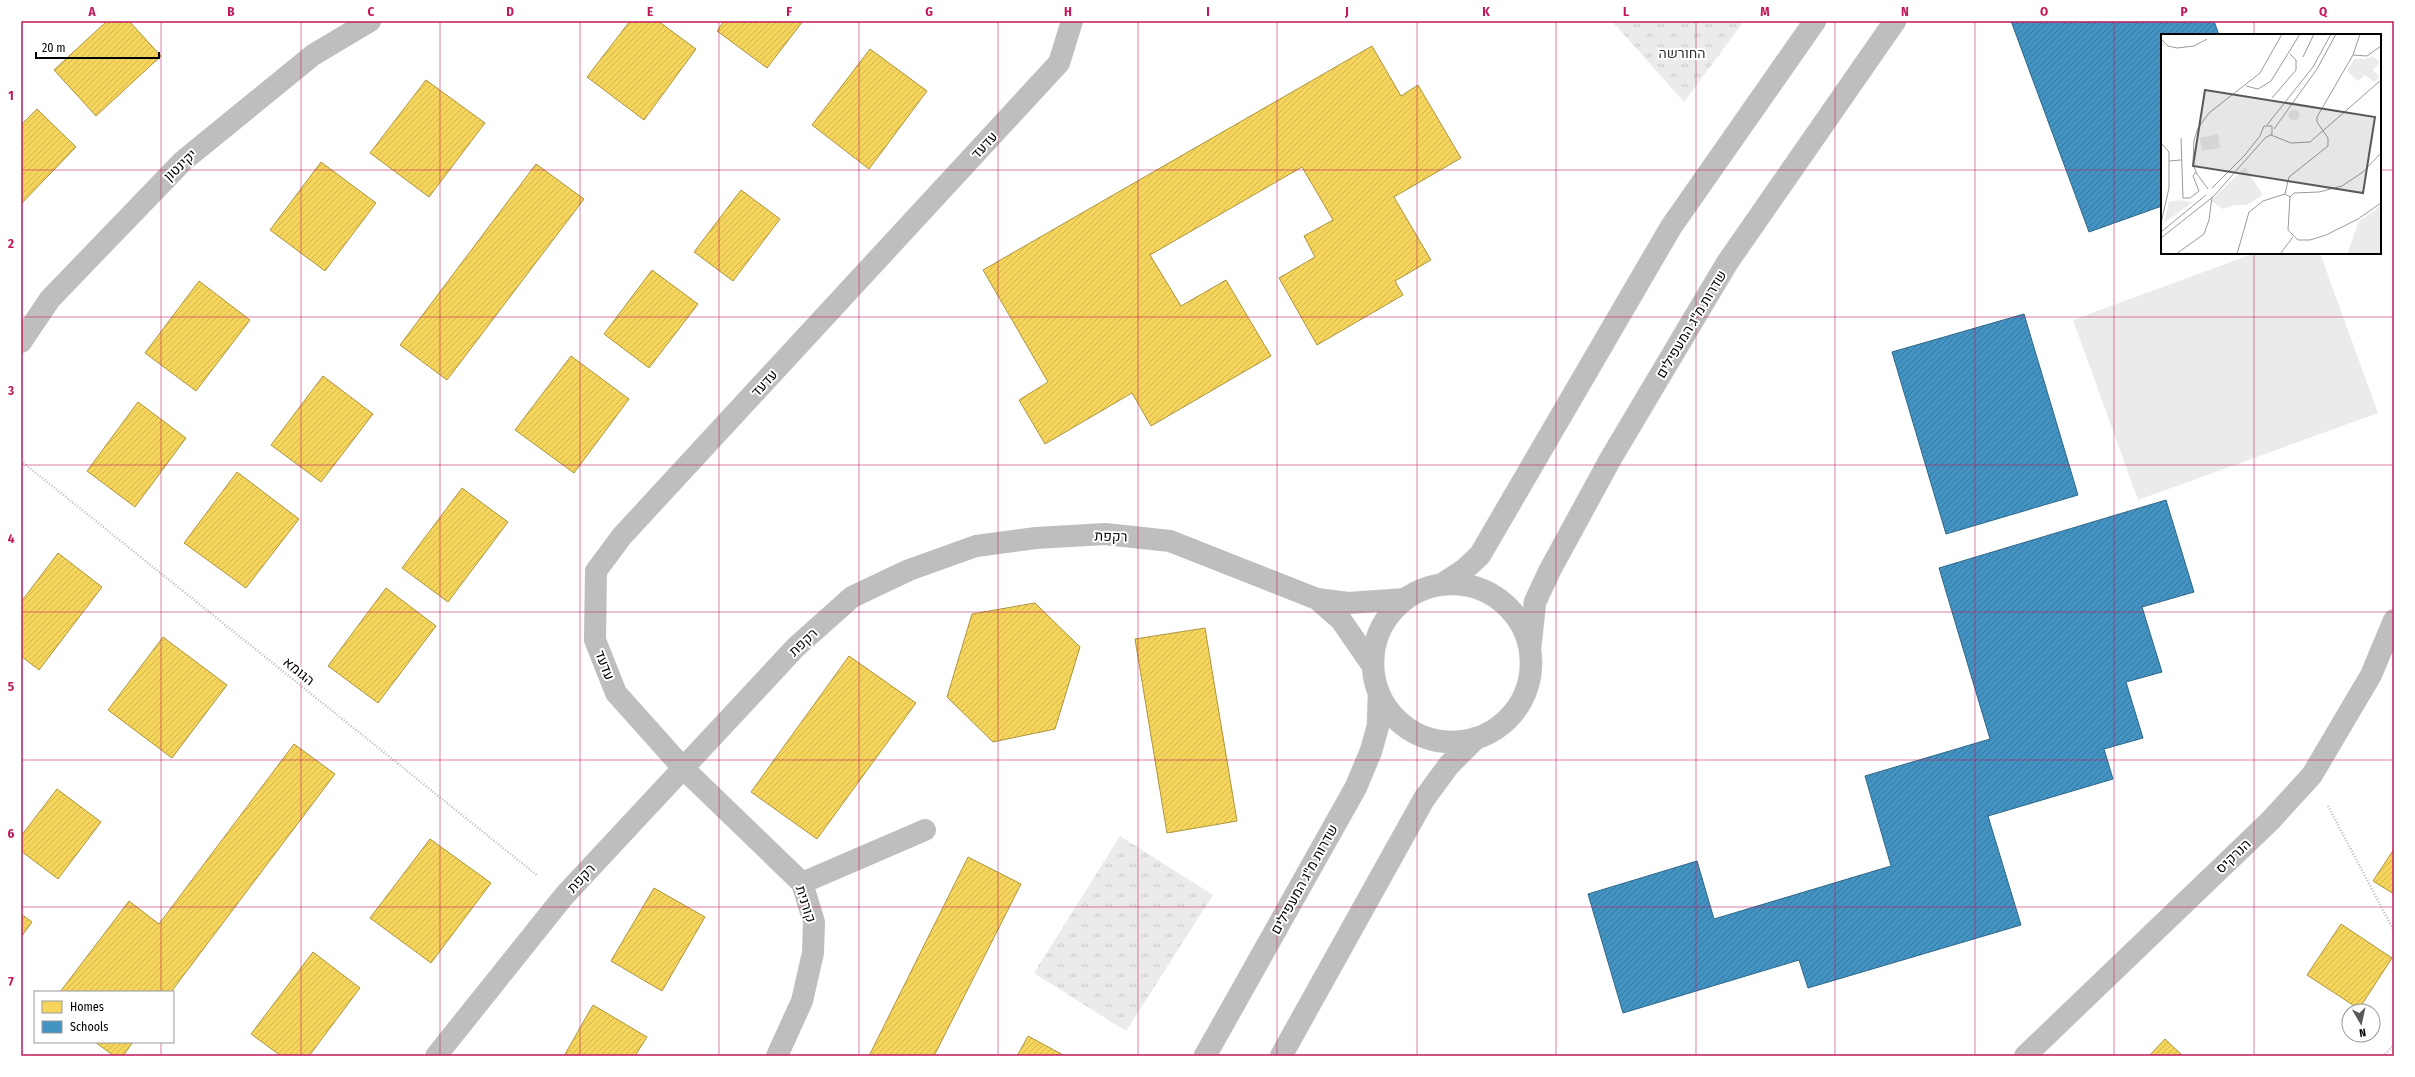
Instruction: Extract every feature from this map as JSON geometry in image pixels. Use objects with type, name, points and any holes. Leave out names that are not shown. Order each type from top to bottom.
[{"type":"street","name":"יקינטון","points":[[21,342],[50,299],[183,161],[314,55],[370,21]]},
{"type":"street","name":"עדעד","points":[[684,769],[616,692],[595,640],[596,571],[622,536],[1059,63],[1072,21]]},
{"type":"street","points":[[1444,584],[1464,570],[1480,555],[1672,227],[1815,21]]},
{"type":"street","name":"שדרות מ\"ג המעפילים","points":[[1530,648],[1535,602],[1550,570],[1611,458],[1727,263],[1895,21]]},
{"type":"street","name":"רקפת","points":[[436,1056],[564,896],[684,769],[796,647],[852,597],[909,570],[976,546],[1036,538],[1105,534],[1170,541],[1316,600],[1348,604],[1405,599]]},
{"type":"street","points":[[1444,584],[1467,585],[1489,593],[1508,607],[1522,626],[1530,648],[1531,671],[1525,693],[1514,712],[1497,728],[1476,738],[1453,742],[1430,739],[1409,730],[1391,715],[1379,694],[1374,680],[1372,665],[1375,640],[1384,622],[1405,599],[1423,589],[1444,584]]},
{"type":"street","name":"רקפת","points":[[1316,600],[1341,620],[1372,665]]},
{"type":"street","name":"הנרקיס","points":[[2025,1056],[2271,820],[2312,775],[2371,675],[2394,620]]},
{"type":"street","name":"שדרות מ\"ג המעפילים","points":[[1205,1056],[1356,787],[1371,751],[1378,726],[1379,694]]},
{"type":"street","points":[[1281,1056],[1424,799],[1448,765],[1476,738]]},
{"type":"street","name":"קורנית","points":[[684,769],[802,883],[814,922],[813,953],[802,1001],[776,1056]]},
{"type":"street","points":[[802,883],[925,830]]},
{"type":"path","name":"הגומא","points":[[21,461],[564,896]]},
{"type":"path","points":[[2312,775],[2394,931]]},
{"type":"path","points":[[2383,1056],[2394,1046]]},
{"type":"green space","name":"החורשה","points":[[1612,21],[1744,21],[1684,102]]},
{"type":"green space","points":[[2252,254],[2320,254],[2378,413],[2138,500],[2073,320]]},
{"type":"green space","points":[[1120,836],[1213,895],[1126,1031],[1034,973]]},
{"type":"building: Homes","points":[[107,21],[129,21],[161,56],[96,116],[54,70]]},
{"type":"building: Homes","points":[[630,21],[658,21],[696,49],[644,120],[587,77]]},
{"type":"building: Homes","points":[[724,21],[803,21],[767,68],[717,31]]},
{"type":"building: Homes","points":[[1372,46],[1401,96],[1418,85],[1461,158],[1394,197],[1431,260],[1395,281],[1403,295],[1317,345],[1279,278],[1315,257],[1304,236],[1333,220],[1302,167],[1150,255],[1181,306],[1226,280],[1271,356],[1151,426],[1132,393],[1045,444],[1019,400],[1048,382],[983,270]]},
{"type":"building: Homes","points":[[870,49],[927,91],[869,169],[812,125]]},
{"type":"building: Homes","points":[[426,80],[485,123],[429,197],[370,153]]},
{"type":"building: Homes","points":[[37,109],[76,147],[21,204],[21,125]]},
{"type":"building: Homes","points":[[321,162],[376,203],[325,271],[270,230]]},
{"type":"building: Homes","points":[[536,164],[584,199],[447,380],[400,345]]},
{"type":"building: Homes","points":[[741,190],[780,219],[733,281],[694,252]]},
{"type":"building: Homes","points":[[652,270],[698,304],[649,368],[604,334]]},
{"type":"building: Homes","points":[[199,281],[250,320],[196,391],[145,353]]},
{"type":"building: Homes","points":[[571,356],[629,399],[574,473],[515,430]]},
{"type":"building: Homes","points":[[323,376],[373,414],[321,482],[271,445]]},
{"type":"building: Homes","points":[[138,402],[186,438],[135,507],[87,471]]},
{"type":"building: Homes","points":[[237,472],[299,519],[246,588],[184,543]]},
{"type":"building: Homes","points":[[462,488],[508,522],[448,602],[402,568]]},
{"type":"building: Homes","points":[[58,553],[102,587],[39,670],[21,656],[21,602]]},
{"type":"building: Homes","points":[[386,588],[436,626],[378,703],[328,666]]},
{"type":"building: Homes","points":[[1035,603],[1080,647],[1055,729],[993,742],[947,697],[972,614]]},
{"type":"building: Homes","points":[[1205,628],[1237,821],[1167,833],[1135,639]]},
{"type":"building: Homes","points":[[163,637],[227,685],[172,758],[108,710]]},
{"type":"building: Homes","points":[[849,656],[916,703],[817,839],[751,792]]},
{"type":"building: Homes","points":[[294,744],[335,774],[172,991],[61,991],[129,901],[159,924]]},
{"type":"building: Homes","points":[[57,789],[101,822],[58,879],[21,851],[21,836]]},
{"type":"building: Homes","points":[[430,839],[491,883],[431,963],[370,918]]},
{"type":"building: Homes","points":[[2394,849],[2394,894],[2373,881]]},
{"type":"building: Homes","points":[[968,857],[1021,884],[934,1056],[869,1056]]},
{"type":"building: Homes","points":[[654,888],[705,917],[662,991],[611,961]]},
{"type":"building: Homes","points":[[21,914],[32,922],[21,937]]},
{"type":"building: Homes","points":[[2341,924],[2392,958],[2363,1003],[2350,1003],[2307,975]]},
{"type":"building: Homes","points":[[313,952],[360,988],[309,1056],[281,1056],[251,1034]]},
{"type":"building: Homes","points":[[593,1005],[647,1037],[635,1056],[564,1056]]},
{"type":"building: Homes","points":[[1028,1036],[1065,1056],[1017,1056]]},
{"type":"building: Homes","points":[[2165,1039],[2183,1056],[2149,1056]]},
{"type":"building: Homes","points":[[96,1043],[132,1043],[123,1056],[114,1056]]},
{"type":"building: Schools","points":[[2011,21],[2214,21],[2219,34],[2161,34],[2161,206],[2089,232]]},
{"type":"building: Schools","points":[[2024,314],[2078,495],[1946,534],[1892,352]]},
{"type":"building: Schools","points":[[2166,500],[2194,592],[2142,607],[2162,672],[2126,682],[2143,738],[2104,749],[2113,779],[1988,816],[2021,925],[1808,988],[1799,960],[1623,1013],[1588,894],[1697,861],[1714,919],[1891,866],[1865,776],[1990,739],[1939,568]]}]
